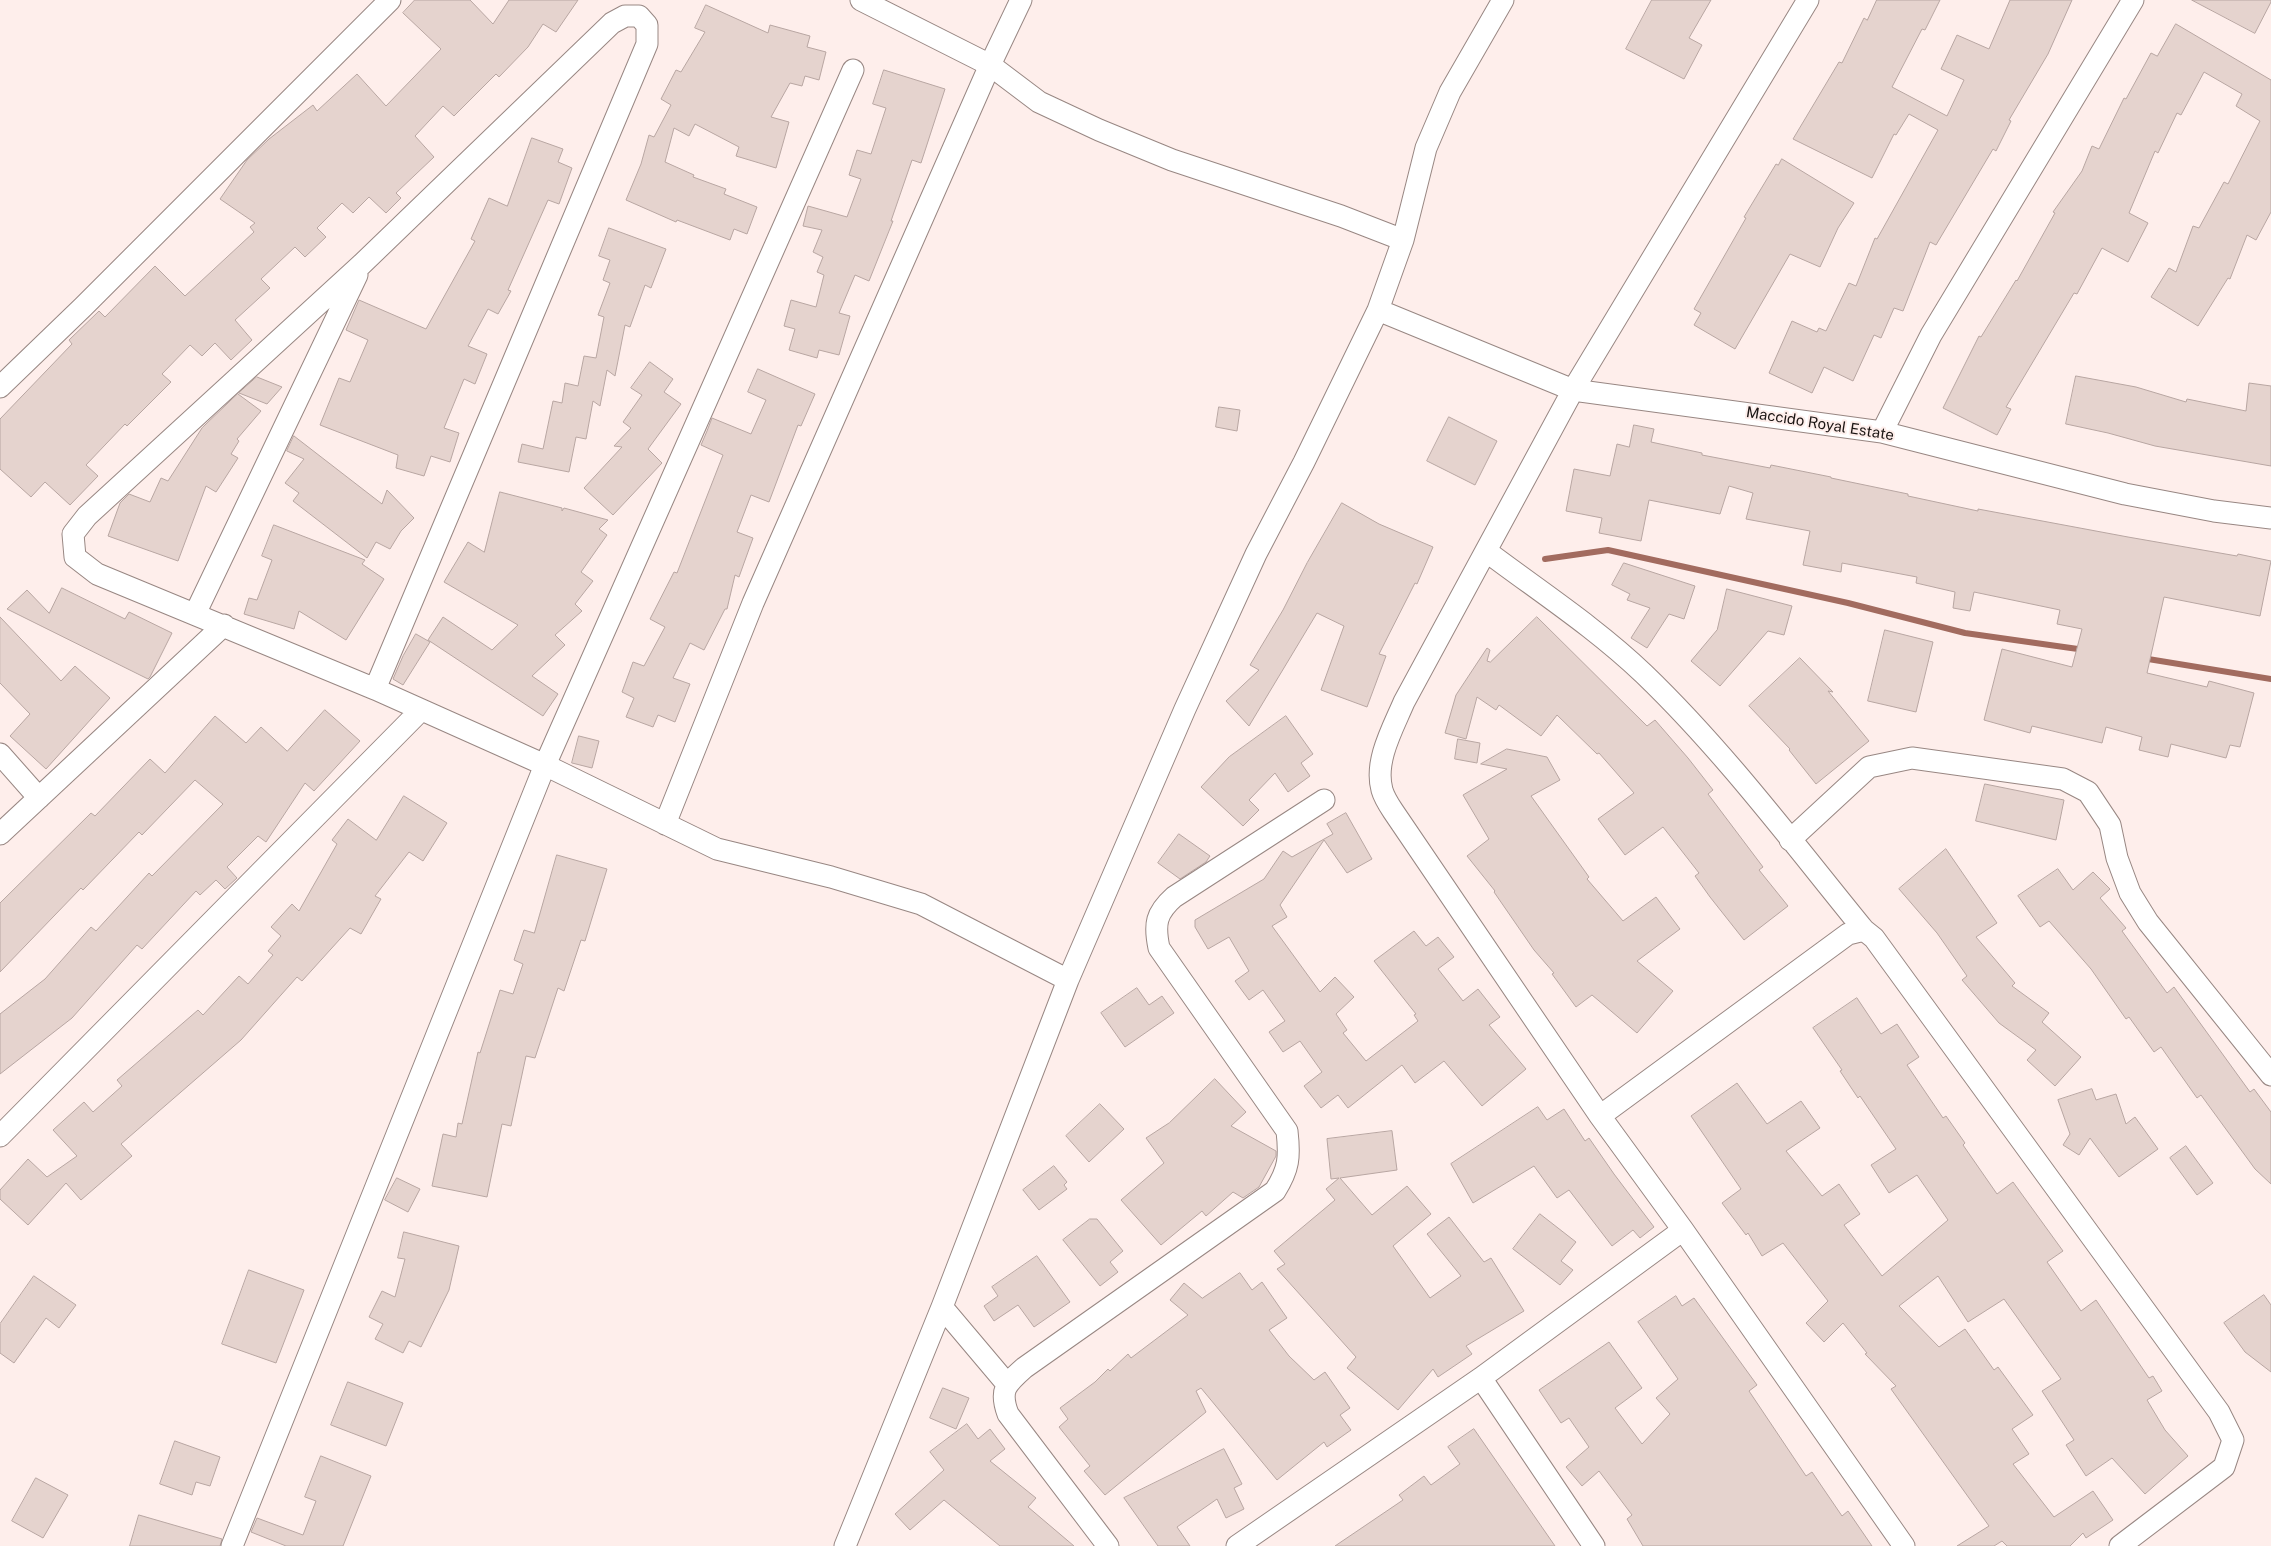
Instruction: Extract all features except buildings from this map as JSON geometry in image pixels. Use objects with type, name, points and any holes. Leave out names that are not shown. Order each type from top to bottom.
[{"type":"street","points":[[0,387],[83,307],[390,0]]},
{"type":"street","points":[[861,0],[990,65],[1039,102],[1099,130],[1172,160],[1341,216],[1403,240]]},
{"type":"street","points":[[665,824],[752,603],[990,65],[1021,0]]},
{"type":"street","points":[[846,1546],[942,1308],[1068,980],[1185,709],[1252,562],[1304,462],[1378,310],[1403,240],[1426,148],[1450,92],[1503,0]]},
{"type":"street","points":[[1808,0],[1573,390],[1404,702],[1386,743],[1381,767],[1382,790],[1398,820],[1600,1116],[1683,1230],[1904,1546]]},
{"type":"street","points":[[1882,432],[1931,334],[2133,0]]},
{"type":"street","points":[[375,689],[647,44],[647,25],[639,16],[625,16],[612,23],[362,264],[87,516],[73,534],[75,557],[97,574],[375,689],[545,765],[717,849],[831,877],[921,904],[1068,980]]},
{"type":"street","points":[[232,1546],[545,765],[853,70]]},
{"type":"street","points":[[195,614],[362,264]]},
{"type":"street","name":"Maccido Royal Estate","points":[[1378,310],[1573,390],[1882,432],[2125,494],[2214,511],[2271,518]]},
{"type":"street","points":[[1486,551],[1588,627],[1643,673],[1704,736],[1864,930],[1874,938],[2213,1404],[2233,1440],[2224,1467],[2120,1546]]},
{"type":"street","points":[[0,834],[224,625]]},
{"type":"street","points":[[0,1136],[421,710]]},
{"type":"street","points":[[0,754],[39,798]]},
{"type":"street","points":[[1790,840],[1869,767],[1912,758],[2062,779],[2088,792],[2110,825],[2117,858],[2130,893],[2148,922],[2271,1075]]},
{"type":"street","points":[[1108,1546],[1008,1414],[1003,1400],[1007,1384],[1024,1368],[1275,1191],[1286,1174],[1290,1153],[1288,1131],[1159,948],[1157,936],[1158,923],[1162,909],[1174,897],[1324,800]]},
{"type":"street","points":[[1600,1116],[1848,934],[1864,930]]},
{"type":"street","points":[[1237,1546],[1481,1378],[1683,1230]]},
{"type":"street","points":[[942,1308],[1007,1384]]},
{"type":"street","points":[[1481,1378],[1593,1546]]},
{"type":"waterway","points":[[1545,559],[1608,550],[1848,603],[1965,633],[2085,650]]},
{"type":"waterway","points":[[2142,658],[2271,679]]}]
